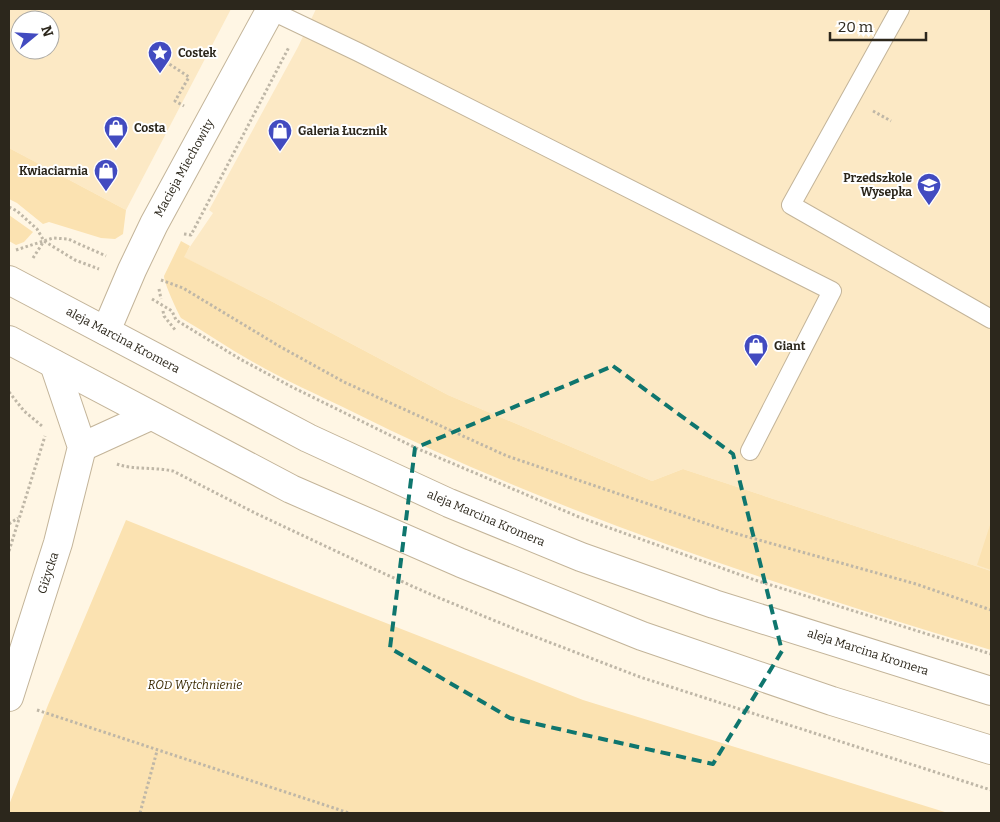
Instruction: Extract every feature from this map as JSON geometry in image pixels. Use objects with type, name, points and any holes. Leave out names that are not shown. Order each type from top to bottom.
[{"type":"main road","name":"Macieja Miechowity","points":[[106,331],[154,224],[270,10]]},
{"type":"main road","name":"aleja Marcina Kromera","points":[[9,280],[308,438],[449,503],[581,558],[714,604],[991,691]]},
{"type":"main road","points":[[9,340],[150,416],[300,493],[461,563],[642,636],[832,701],[991,750]]},
{"type":"main road","points":[[54,364],[82,447],[150,416]]},
{"type":"main road","name":"Giżycka","points":[[10,686],[58,543],[82,447]]},
{"type":"lane","points":[[900,9],[791,205],[991,320]]},
{"type":"lane","points":[[270,10],[367,56],[832,292],[750,451]]},
{"type":"path","points":[[186,234],[191,235],[300,25]]},
{"type":"path","points":[[157,56],[189,77],[174,101],[181,105]]},
{"type":"path","points":[[9,206],[37,229],[44,241],[74,260],[102,270]]},
{"type":"path","points":[[9,253],[53,238],[68,239],[112,259]]},
{"type":"path","points":[[30,263],[44,241]]},
{"type":"path","points":[[158,279],[183,288],[279,346],[344,382],[507,456],[734,533],[916,584],[991,610]]},
{"type":"path","points":[[158,284],[161,299]]},
{"type":"path","points":[[146,296],[172,311],[176,320],[240,359],[292,387],[416,448],[579,518],[754,580],[991,654]]},
{"type":"path","points":[[163,311],[171,327],[182,337]]},
{"type":"path","points":[[9,392],[24,410],[48,429],[9,551]]},
{"type":"path","points":[[9,524],[18,518]]},
{"type":"path","points":[[45,713],[350,813]]},
{"type":"path","points":[[140,813],[157,751]]},
{"type":"highlighted area","points":[[613,366],[733,454],[782,651],[713,764],[510,718],[390,648],[415,448]]},
{"type":"shaded area","points":[[9,9],[231,9],[126,210],[9,148]]},
{"type":"shaded area","points":[[316,9],[991,9],[991,571],[683,469],[652,481],[448,395],[269,300],[183,257],[213,213],[209,210],[298,47]]},
{"type":"green space","points":[[9,148],[126,210],[123,234],[115,239],[101,238],[49,222],[43,224],[17,203],[9,199]]},
{"type":"green space","points":[[9,215],[33,232],[24,242],[16,245],[9,241]]},
{"type":"green space","points":[[181,241],[190,246],[184,257],[448,395],[652,481],[683,469],[991,571],[991,650],[746,572],[586,514],[428,448],[265,369],[181,318],[168,291],[164,276]]},
{"type":"green space","name":"ROD Wytchnienie","points":[[126,520],[583,700],[948,813],[9,813],[9,805],[48,705]]},
{"type":"green space","points":[[991,522],[991,570],[977,565]]},
{"type":"place","name":"Costek","points":[[160,74]]},
{"type":"place","name":"Costa","points":[[116,149]]},
{"type":"place","name":"Galeria Łucznik","points":[[280,152]]},
{"type":"place","name":"Kwiaciarnia","points":[[106,192]]},
{"type":"place","name":"Przedszkole Wysepka","points":[[929,206]]},
{"type":"place","name":"Giant","points":[[756,367]]}]
